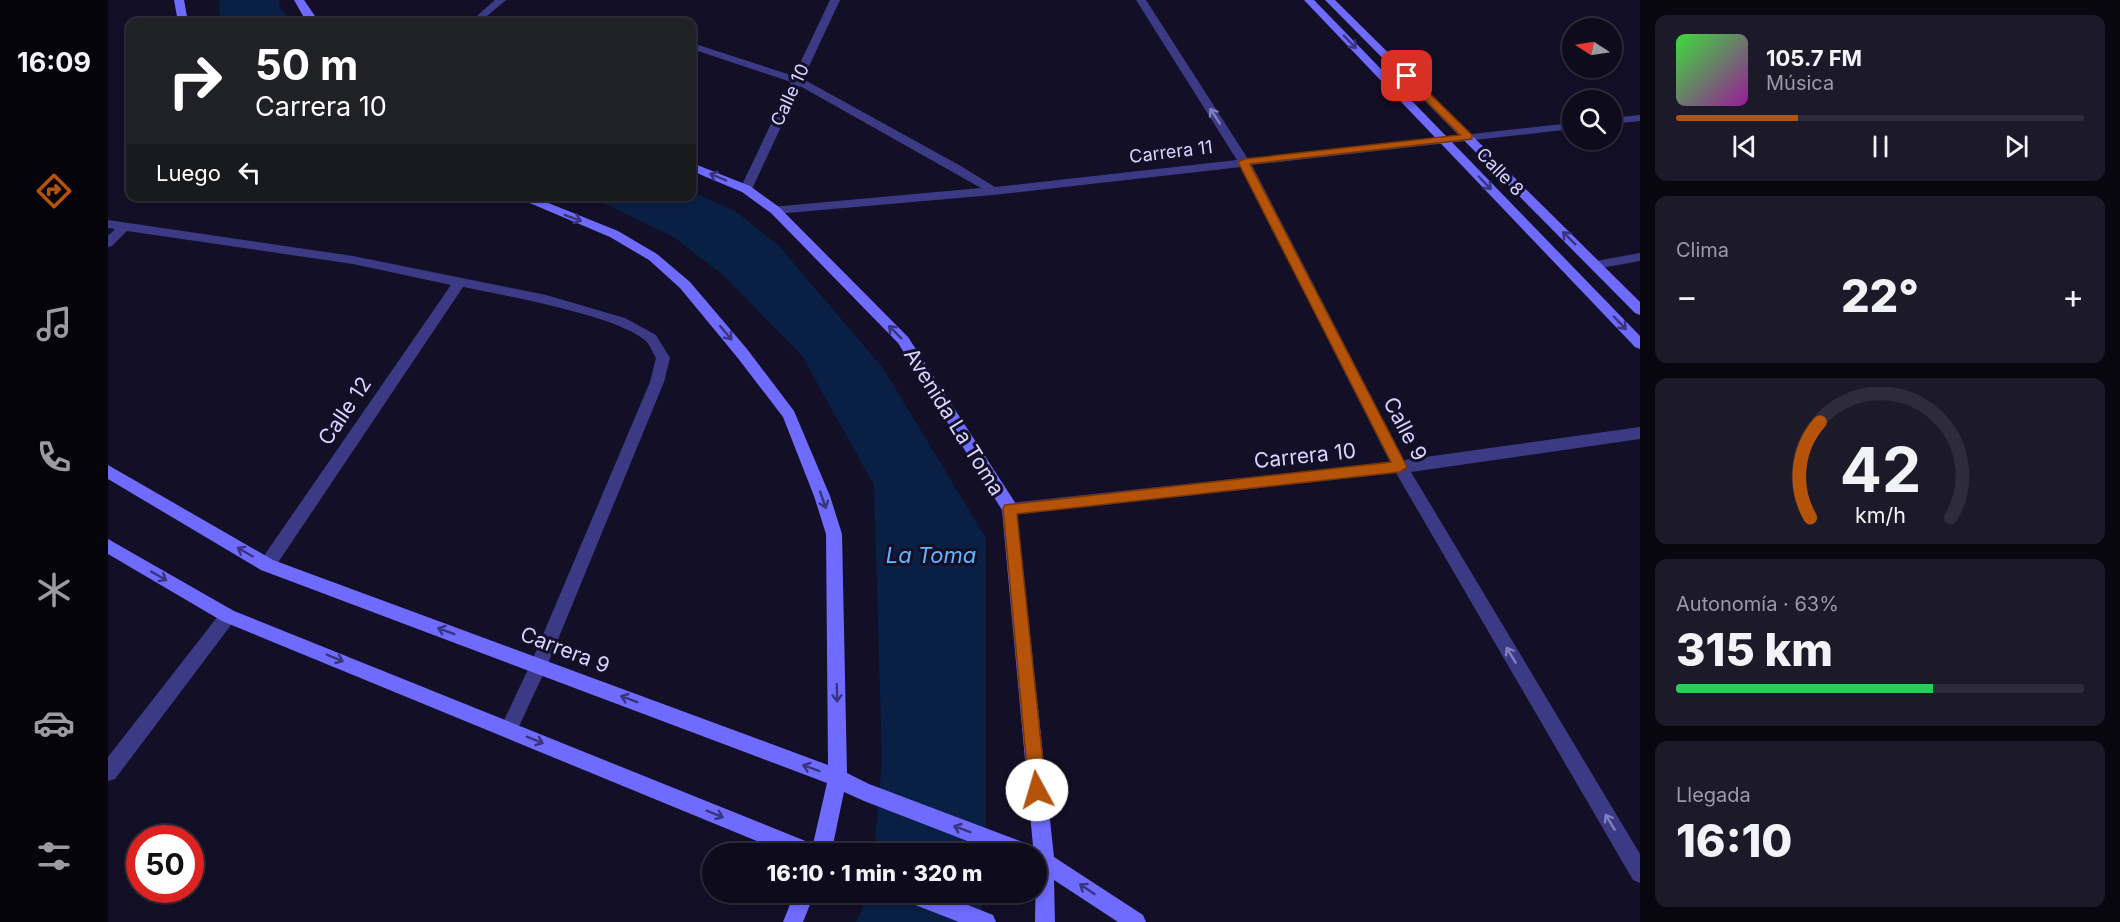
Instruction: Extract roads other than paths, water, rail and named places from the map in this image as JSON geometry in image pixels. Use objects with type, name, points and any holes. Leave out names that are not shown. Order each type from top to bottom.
[{"type":"main road","points":[[179,0],[182,18]]},
{"type":"main road","points":[[299,0],[308,18]]},
{"type":"main road","name":"Calle 8","points":[[1309,0],[1640,344]]},
{"type":"main road","name":"Calle 8","points":[[1330,0],[1640,310]]},
{"type":"main road","name":"Avenida La Toma","points":[[696,169],[746,189],[775,210],[903,340],[1010,509],[1030,843]]},
{"type":"main road","points":[[532,201],[614,234],[653,257],[685,285],[742,353],[789,415],[822,496],[834,534],[838,778],[823,843]]},
{"type":"main road","name":"Carrera 9","points":[[108,471],[267,565],[838,778],[864,792],[999,843]]},
{"type":"main road","points":[[108,546],[228,616],[786,843]]},
{"type":"main road","points":[[1047,865],[1136,922]]},
{"type":"main road","points":[[793,922],[801,903]]},
{"type":"main road","points":[[936,903],[986,922]]},
{"type":"main road","name":"Avenida La Toma","points":[[1042,903],[1046,922]]},
{"type":"street","points":[[480,18],[501,0]]},
{"type":"street","name":"Calle 10","points":[[746,189],[835,0]]},
{"type":"street","name":"Calle 9","points":[[1141,0],[1244,162],[1400,467],[1640,873]]},
{"type":"street","points":[[696,47],[797,80],[955,167],[993,191]]},
{"type":"street","points":[[1622,120],[1640,118]]},
{"type":"street","name":"Carrera 11","points":[[775,210],[993,191],[1562,127]]},
{"type":"street","points":[[108,224],[353,260],[546,300],[620,321],[651,338],[663,358],[657,382],[538,666],[509,729]]},
{"type":"street","points":[[108,243],[125,226]]},
{"type":"street","points":[[1596,265],[1640,258]]},
{"type":"street","name":"Calle 12","points":[[267,565],[460,282]]},
{"type":"street","name":"Carrera 10","points":[[1010,509],[1400,467],[1640,433]]},
{"type":"street","points":[[108,772],[228,616]]},
{"type":"water","points":[[219,0],[279,0],[280,8],[289,18],[220,18]]},
{"type":"water","name":"La Toma","points":[[696,194],[735,211],[779,246],[883,368],[986,538],[986,843],[875,843],[882,760],[874,485],[802,356],[723,275],[675,238],[599,201],[696,201]]},
{"type":"water","points":[[865,903],[982,903],[979,922],[856,922]]}]
